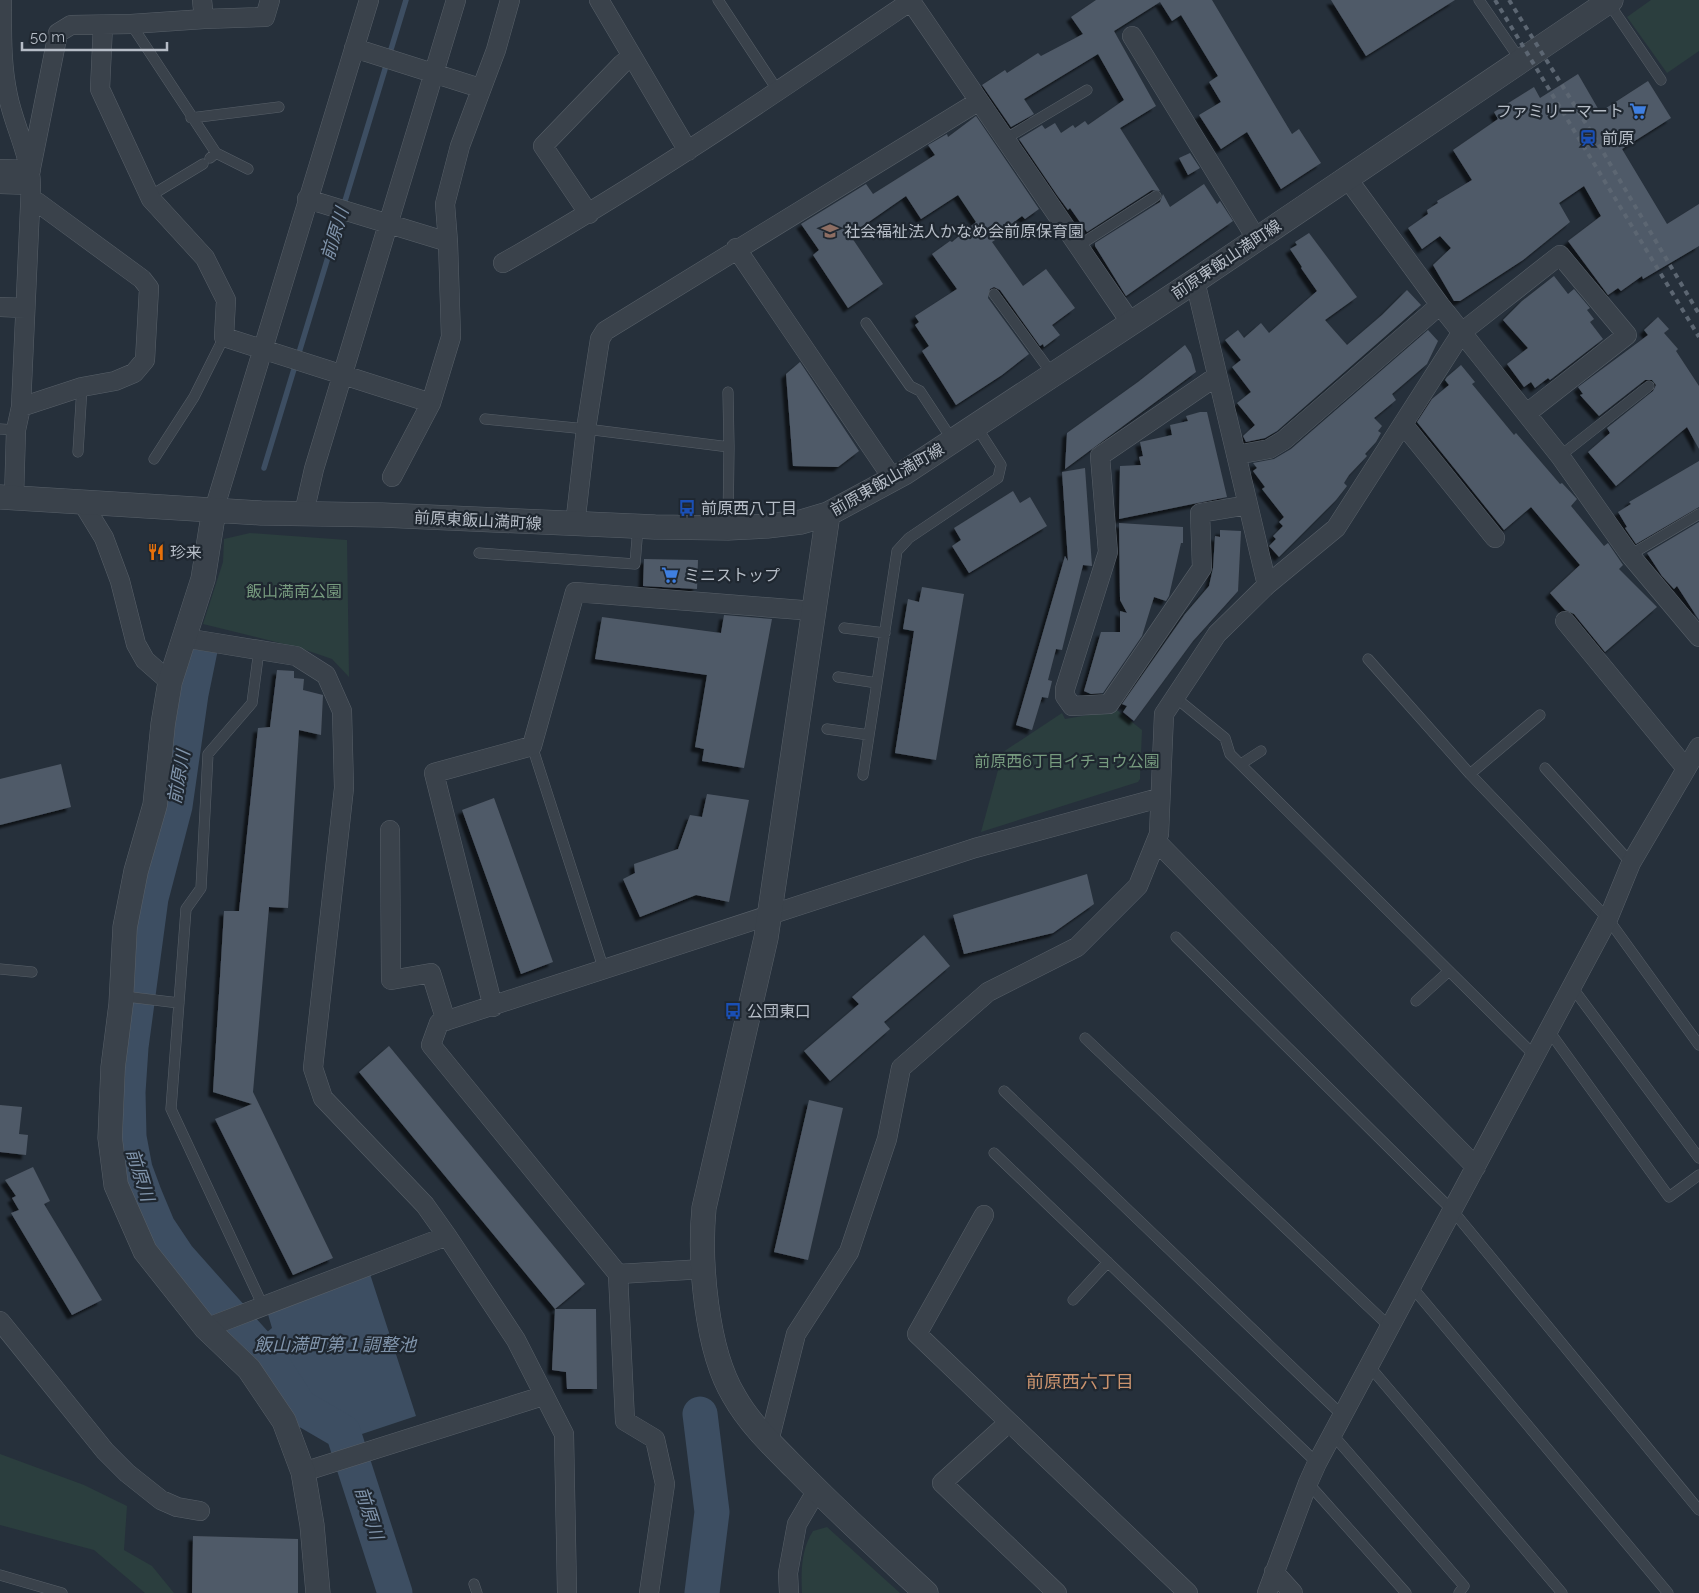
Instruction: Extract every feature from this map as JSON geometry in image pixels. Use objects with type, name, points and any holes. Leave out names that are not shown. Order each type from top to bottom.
[{"type":"street","points":[[2,0],[1,50],[8,96],[31,185],[38,202],[142,279],[148,288],[145,360],[134,373],[116,381],[82,387],[21,407]]},
{"type":"street","points":[[202,0],[204,19]]},
{"type":"street","points":[[7,497],[8,429],[21,407],[31,185],[58,33],[72,25],[265,17],[270,0]]},
{"type":"street","points":[[318,1593],[306,1524],[303,1472],[284,1421],[249,1368],[206,1328],[145,1251],[116,1184],[110,1138],[113,1067],[121,996],[125,927],[136,872],[155,805],[163,724],[170,682],[203,578],[214,510],[369,0]]},
{"type":"street","points":[[304,513],[314,469],[456,0]]},
{"type":"street","points":[[392,477],[430,403],[452,337],[445,204],[460,146],[480,88],[496,50],[510,0]]},
{"type":"street","points":[[599,0],[688,151]]},
{"type":"street","points":[[502,263],[589,214],[688,151],[911,1],[1131,323]]},
{"type":"street","name":"前原東飯山満町線","points":[[7,497],[214,510],[638,527],[728,528],[801,522],[828,514],[893,479],[954,441],[1522,61],[1606,2]]},
{"type":"street","points":[[103,25],[100,89],[150,196],[205,258],[226,300],[224,337],[430,403]]},
{"type":"street","points":[[1132,36],[1256,238]]},
{"type":"street","points":[[354,48],[480,88]]},
{"type":"street","points":[[589,214],[543,146],[632,56]]},
{"type":"street","points":[[575,525],[586,429],[600,339],[605,331],[736,248],[979,101]]},
{"type":"street","points":[[0,169],[31,185]]},
{"type":"street","points":[[1347,178],[1440,305],[1560,456],[1630,555],[1698,634]]},
{"type":"street","points":[[0,184],[31,185]]},
{"type":"street","points":[[307,199],[448,242]]},
{"type":"street","points":[[736,248],[893,479]]},
{"type":"street","points":[[769,1441],[796,1334],[850,1252],[887,1139],[901,1068],[988,992],[1077,947],[1138,886],[1159,834],[1164,714],[1218,634],[1267,585],[1336,528],[1462,332],[1560,255],[1627,334],[1527,413]]},
{"type":"street","points":[[1195,281],[1267,585]]},
{"type":"street","points":[[1236,455],[1269,449],[1284,440],[1440,305]]},
{"type":"street","points":[[0,307],[25,308]]},
{"type":"street","points":[[1217,376],[1100,456],[1108,552],[1065,689],[1068,702],[1072,706],[1109,704],[1202,568],[1200,512],[1248,505]]},
{"type":"street","points":[[1403,424],[1495,538]]},
{"type":"street","points":[[82,502],[104,538],[136,644],[144,660],[170,682]]},
{"type":"street","points":[[828,514],[770,916],[704,1208],[701,1237],[710,1329],[722,1372],[734,1396],[769,1441],[817,1490],[926,1593]]},
{"type":"street","points":[[493,1006],[434,773],[532,746],[575,592],[814,612]]},
{"type":"street","points":[[1565,621],[1685,767]]},
{"type":"street","points":[[185,638],[296,656],[326,675],[342,712],[344,788],[313,1068],[323,1098],[425,1205],[447,1236],[516,1340],[564,1434],[567,1593]]},
{"type":"street","points":[[1267,1593],[1308,1483],[1318,1463],[1608,919],[1631,863],[1685,767],[1699,747]]},
{"type":"street","points":[[649,1593],[665,1484],[655,1439],[625,1421],[618,1274],[431,1045],[439,1023],[975,848],[1160,798]]},
{"type":"street","points":[[390,830],[391,980],[431,973],[446,1021]]},
{"type":"street","points":[[1156,842],[1476,1167]]},
{"type":"street","points":[[984,1215],[917,1334],[1188,1593]]},
{"type":"street","points":[[206,1328],[447,1236]]},
{"type":"street","points":[[618,1274],[704,1269]]},
{"type":"street","points":[[0,1321],[105,1451],[127,1474],[161,1500],[177,1507],[200,1511]]},
{"type":"street","points":[[303,1472],[543,1396]]},
{"type":"street","points":[[1008,1423],[942,1483],[1057,1593]]},
{"type":"street","points":[[789,1593],[788,1573],[797,1524],[817,1490]]},
{"type":"street","points":[[1274,1572],[1293,1593]]},
{"type":"lane","points":[[718,0],[778,91]]},
{"type":"lane","points":[[1479,0],[1522,61]]},
{"type":"lane","points":[[1606,2],[1661,80]]},
{"type":"lane","points":[[131,24],[191,118],[210,158],[248,169]]},
{"type":"lane","points":[[1005,140],[1087,90]]},
{"type":"lane","points":[[191,118],[279,107]]},
{"type":"lane","points":[[150,196],[210,158]]},
{"type":"lane","points":[[1078,246],[1156,196]]},
{"type":"lane","points":[[994,294],[1053,375]]},
{"type":"lane","points":[[866,323],[910,386],[920,391],[954,441]]},
{"type":"lane","points":[[154,459],[194,397],[224,337]]},
{"type":"lane","points":[[1560,456],[1649,386]]},
{"type":"lane","points":[[78,452],[82,387]]},
{"type":"lane","points":[[728,392],[728,528]]},
{"type":"lane","points":[[485,419],[586,429],[729,447]]},
{"type":"lane","points":[[863,775],[897,551],[909,538],[998,478],[1001,465],[976,426]]},
{"type":"lane","points":[[1630,555],[1699,514]]},
{"type":"lane","points":[[479,553],[635,564],[638,527]]},
{"type":"lane","points":[[844,628],[885,633]]},
{"type":"lane","points":[[259,650],[252,703],[208,754],[201,888],[186,909],[171,1109],[263,1306]]},
{"type":"lane","points":[[1368,659],[1470,774],[1608,919],[1699,1045]]},
{"type":"lane","points":[[838,677],[877,683]]},
{"type":"lane","points":[[1176,698],[1225,738],[1230,754],[1535,1056]]},
{"type":"lane","points":[[1470,774],[1540,715]]},
{"type":"lane","points":[[827,729],[869,735]]},
{"type":"lane","points":[[532,746],[604,970]]},
{"type":"lane","points":[[1240,764],[1261,752]]},
{"type":"lane","points":[[1545,768],[1631,863]]},
{"type":"lane","points":[[1176,937],[1453,1211],[1699,1510]]},
{"type":"lane","points":[[0,969],[32,972]]},
{"type":"lane","points":[[1416,1001],[1449,971]]},
{"type":"lane","points":[[1572,987],[1699,1158]]},
{"type":"lane","points":[[121,996],[179,1003]]},
{"type":"lane","points":[[1549,1031],[1669,1196],[1699,1175]]},
{"type":"lane","points":[[1085,1038],[1391,1328]]},
{"type":"lane","points":[[1004,1091],[1343,1416]]},
{"type":"lane","points":[[994,1152],[1318,1463]]},
{"type":"lane","points":[[1072,1300],[1108,1262]]},
{"type":"lane","points":[[1412,1287],[1668,1593]]},
{"type":"lane","points":[[1370,1367],[1562,1593]]},
{"type":"lane","points":[[1333,1435],[1464,1586],[1458,1593]]},
{"type":"lane","points":[[1308,1483],[1406,1593]]},
{"type":"lane","points":[[0,1575],[62,1593]]},
{"type":"green space","points":[[1651,0],[1699,0],[1699,51],[1667,73],[1627,17]]},
{"type":"green space","name":"飯山満南公園","points":[[250,533],[347,540],[349,677],[332,659],[300,648],[203,624],[223,562],[224,539]]},
{"type":"green space","name":"前原西6丁目イチョウ公園","points":[[1117,710],[1142,730],[1140,779],[1138,782],[981,832],[1003,752],[1062,713],[1065,719]]},
{"type":"green space","points":[[0,1454],[84,1485],[127,1506],[124,1550],[152,1566],[174,1593],[145,1593],[94,1550],[0,1525]]},
{"type":"green space","points":[[827,1527],[900,1593],[802,1593],[804,1553],[809,1538],[813,1531]]},
{"type":"water","name":"飯山満町第１調整池","points":[[370,1274],[416,1416],[356,1436],[345,1418],[315,1402],[300,1391],[260,1338],[272,1328],[267,1311]]},
{"type":"building","points":[[1096,0],[1212,0],[1292,134],[1299,129],[1321,163],[1281,189],[1247,132],[1221,149],[1199,115],[1221,102],[1209,82],[1218,76],[1181,15],[1172,21],[1160,2],[1114,31],[1156,106],[1120,128],[1160,191],[1152,190],[1087,232],[1070,208],[1068,210],[1057,195],[1019,139],[1042,125],[1045,129],[1055,123],[1061,133],[1073,125],[1075,128],[1085,121],[1088,125],[1124,100],[1098,54],[1024,99],[1034,114],[1011,127],[982,85],[1005,70],[1007,73],[1038,53],[1041,56],[1083,34],[1071,17]]},
{"type":"building","points":[[1331,0],[1455,0],[1366,56]]},
{"type":"building","points":[[1578,74],[1600,112],[1648,81],[1671,118],[1622,149],[1667,224],[1699,204],[1699,246],[1643,279],[1642,276],[1621,291],[1618,288],[1608,295],[1568,241],[1601,216],[1584,186],[1559,203],[1570,222],[1523,260],[1460,301],[1454,301],[1433,265],[1451,248],[1440,236],[1422,249],[1408,228],[1428,214],[1427,210],[1438,203],[1437,201],[1472,180],[1453,150],[1498,119],[1494,112],[1534,87],[1540,98]]},
{"type":"building","points":[[976,116],[1039,209],[1025,219],[1022,216],[993,238],[995,240],[992,242],[1023,286],[1046,269],[1075,308],[1052,325],[1060,335],[1044,347],[1043,344],[1040,346],[1000,290],[994,287],[990,289],[988,298],[1029,354],[1002,375],[956,405],[922,351],[929,346],[915,325],[919,322],[915,316],[957,289],[932,254],[950,241],[952,242],[976,222],[958,195],[921,219],[906,196],[850,235],[883,284],[848,308],[813,255],[819,250],[801,224],[866,184],[873,194],[935,155],[928,145],[947,134],[948,137]]},
{"type":"building","points":[[1190,153],[1200,168],[1188,175],[1179,158]]},
{"type":"building","points":[[1204,184],[1217,204],[1220,201],[1233,221],[1126,296],[1095,246],[1095,243],[1160,202],[1163,194],[1170,207]]},
{"type":"building","points":[[1309,233],[1357,297],[1325,320],[1347,345],[1382,315],[1407,290],[1421,305],[1277,431],[1265,438],[1246,442],[1243,436],[1255,425],[1237,403],[1251,392],[1232,367],[1241,360],[1225,340],[1238,330],[1244,338],[1261,323],[1269,333],[1317,291],[1290,249],[1297,245],[1295,242]]},
{"type":"building","points":[[1554,276],[1568,294],[1574,289],[1590,308],[1587,310],[1594,319],[1590,322],[1603,339],[1550,380],[1548,378],[1535,388],[1531,382],[1524,387],[1507,364],[1528,348],[1503,320],[1522,301]]},
{"type":"building","points":[[1658,317],[1669,329],[1664,333],[1678,349],[1676,351],[1699,386],[1699,449],[1687,427],[1616,486],[1588,452],[1610,433],[1607,428],[1653,391],[1656,385],[1652,380],[1645,380],[1599,416],[1580,395],[1583,394],[1578,387],[1648,335],[1644,330]]},
{"type":"building","points":[[1428,330],[1438,341],[1427,364],[1392,394],[1396,400],[1374,418],[1382,426],[1378,431],[1381,433],[1365,454],[1367,456],[1349,475],[1344,483],[1347,486],[1336,500],[1279,557],[1269,546],[1276,539],[1273,536],[1283,526],[1279,522],[1284,517],[1262,489],[1265,487],[1253,471],[1257,468],[1253,463],[1274,459],[1291,449]]},
{"type":"building","points":[[1185,345],[1191,354],[1196,372],[1065,469],[1067,433],[1138,382]]},
{"type":"building","points":[[800,362],[859,451],[838,467],[793,466],[786,374]]},
{"type":"building","points":[[1461,365],[1475,382],[1472,384],[1514,435],[1516,433],[1560,484],[1562,483],[1577,499],[1571,506],[1604,546],[1608,543],[1623,565],[1619,569],[1657,607],[1605,652],[1574,614],[1565,610],[1550,593],[1580,565],[1531,507],[1504,530],[1417,422],[1432,399],[1449,385],[1445,380],[1447,377]]},
{"type":"building","points":[[1207,412],[1227,497],[1119,519],[1120,466],[1141,465],[1139,457],[1143,456],[1140,442],[1172,435],[1170,425],[1188,421],[1186,416]]},
{"type":"building","points":[[1699,461],[1699,507],[1636,544],[1625,528],[1627,527],[1618,512],[1631,504],[1629,502]]},
{"type":"building","points":[[1085,468],[1092,566],[1083,565],[1062,650],[1056,649],[1048,680],[1052,681],[1048,698],[1042,697],[1032,730],[1016,725],[1065,556],[1068,561],[1062,472]]},
{"type":"building","points":[[1013,491],[1020,503],[1030,497],[1047,526],[969,573],[952,546],[961,540],[954,528]]},
{"type":"building","points":[[1699,522],[1699,620],[1677,586],[1674,589],[1662,576],[1647,553]]},
{"type":"building","points":[[1119,523],[1183,527],[1183,543],[1181,543],[1169,596],[1166,601],[1154,597],[1142,636],[1103,693],[1091,694],[1084,691],[1101,632],[1120,632],[1120,611],[1127,613],[1120,600]]},
{"type":"building","points":[[1220,530],[1241,531],[1238,591],[1193,641],[1134,721],[1123,712],[1127,706],[1122,704],[1185,614],[1209,586],[1213,568],[1215,536],[1220,537]]},
{"type":"building","points":[[644,559],[698,560],[697,589],[643,586]]},
{"type":"building","points":[[922,587],[964,594],[936,760],[895,753],[914,631],[903,629],[908,599],[919,602]]},
{"type":"building","points":[[724,615],[772,619],[744,768],[702,761],[704,749],[695,747],[707,675],[595,659],[602,617],[721,633]]},
{"type":"building","points":[[277,670],[294,671],[294,678],[304,679],[303,690],[323,695],[321,735],[299,730],[288,908],[269,907],[253,1092],[333,1258],[293,1275],[215,1119],[252,1104],[213,1092],[224,911],[239,911],[258,728],[270,727]]},
{"type":"building","points":[[61,764],[71,807],[0,825],[0,779]]},
{"type":"building","points":[[707,794],[749,800],[729,902],[696,895],[640,917],[623,879],[635,873],[634,864],[678,849],[690,815],[702,817]]},
{"type":"building","points":[[494,798],[553,962],[521,974],[462,810]]},
{"type":"building","points":[[1087,874],[1094,904],[1053,933],[964,954],[953,915]]},
{"type":"building","points":[[924,935],[950,966],[884,1022],[890,1029],[830,1081],[804,1051],[859,1004],[852,997]]},
{"type":"building","points":[[389,1046],[585,1284],[555,1309],[359,1072]]},
{"type":"building","points":[[809,1100],[843,1108],[808,1260],[774,1252]]},
{"type":"building","points":[[0,1105],[22,1107],[19,1134],[28,1135],[26,1155],[0,1152]]},
{"type":"building","points":[[33,1167],[50,1201],[44,1204],[102,1300],[72,1315],[11,1213],[19,1210],[12,1198],[16,1196],[5,1180]]},
{"type":"building","points":[[555,1309],[596,1309],[597,1389],[567,1389],[566,1372],[552,1370]]},
{"type":"building","points":[[193,1536],[298,1539],[298,1593],[192,1593]]},
{"type":"waterway","name":"前原川","points":[[264,468],[406,0]]},
{"type":"waterway","name":"前原川","points":[[200,650],[191,694],[175,806],[151,898],[131,1047],[128,1092],[129,1137],[135,1169],[158,1227],[178,1257],[269,1359],[300,1407],[343,1432],[395,1593]]},
{"type":"waterway","name":"前原川","points":[[700,1414],[712,1512],[702,1593]]},
{"type":"railway","points":[[1495,0],[1699,337]]},
{"type":"railway","points":[[1509,0],[1593,135],[1699,314]]},
{"type":"place","name":"ファミリーマート","points":[[1638,111]]},
{"type":"place","name":"前原","points":[[1588,138]]},
{"type":"place","name":"社会福祉法人かなめ会前原保育園","points":[[830,231]]},
{"type":"place","name":"前原西八丁目","points":[[687,508]]},
{"type":"place","name":"珍来","points":[[156,552]]},
{"type":"place","name":"ミニストップ","points":[[670,575]]},
{"type":"place","name":"公団東口","points":[[733,1011]]},
{"type":"district","name":"前原西六丁目","points":[[1080,1382]]}]
